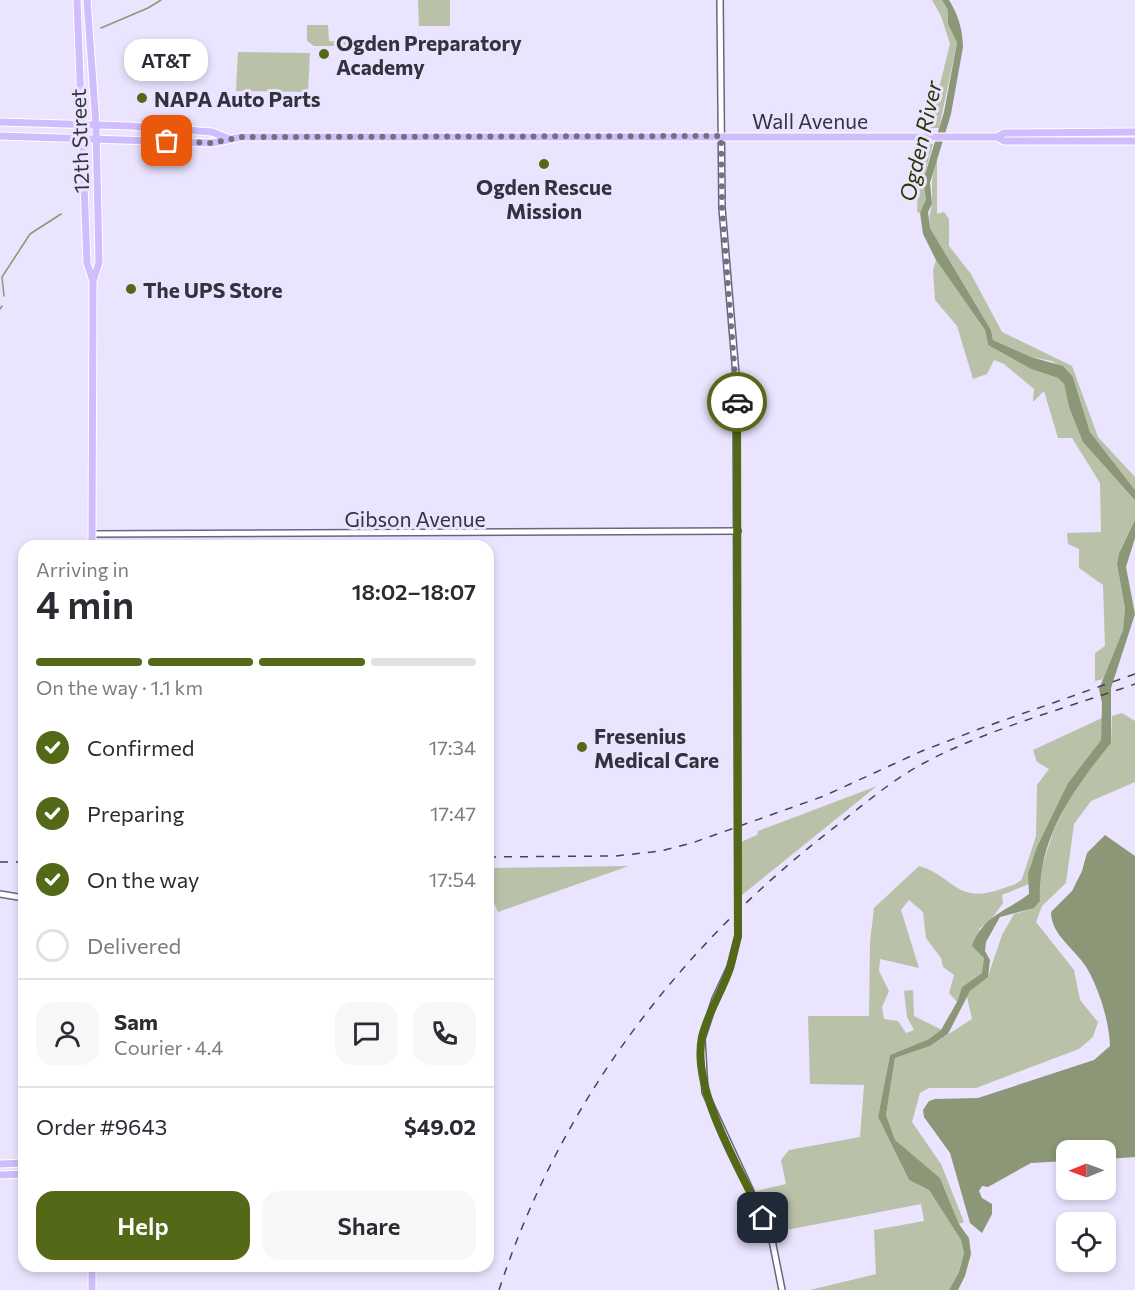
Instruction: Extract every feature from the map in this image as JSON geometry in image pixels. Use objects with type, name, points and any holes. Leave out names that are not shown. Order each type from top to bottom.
[{"type":"main road","name":"12th Street","points":[[77,0],[84,124],[87,264],[93,281]]},
{"type":"main road","name":"12th Street","points":[[87,0],[97,139],[99,263],[93,281],[92,540]]},
{"type":"main road","name":"Wall Avenue","points":[[0,122],[84,124],[212,132],[227,138]]},
{"type":"main road","name":"Wall Avenue","points":[[0,136],[212,143],[227,138],[997,137],[1004,133],[1135,132]]},
{"type":"main road","name":"Wall Avenue","points":[[997,137],[1004,141],[1135,141]]},
{"type":"main road","points":[[0,1164],[18,1164]]},
{"type":"main road","points":[[0,1175],[18,1174]]},
{"type":"main road","points":[[92,1272],[92,1290]]},
{"type":"street","points":[[720,0],[722,208],[736,375],[738,936],[730,967],[715,999],[702,1039],[702,1066],[705,1092],[771,1235],[782,1290]]},
{"type":"street","name":"Gibson Avenue","points":[[92,534],[738,531]]},
{"type":"street","points":[[0,894],[18,897]]},
{"type":"shaded area","points":[[418,0],[450,0],[450,26],[419,26]]},
{"type":"shaded area","points":[[932,0],[942,0],[948,10],[948,24],[957,43],[939,128],[929,128],[950,44],[941,16]]},
{"type":"shaded area","name":"Ogden River","points":[[942,0],[949,0],[955,11],[961,29],[963,47],[951,114],[930,183],[932,204],[928,212],[930,228],[991,330],[993,340],[1031,357],[1063,366],[1073,377],[1090,432],[1135,490],[1135,500],[1083,442],[1069,407],[1064,384],[1058,378],[1031,369],[988,345],[985,330],[936,260],[923,234],[920,213],[926,199],[923,181],[944,112],[957,43],[948,24],[948,10]]},
{"type":"shaded area","points":[[307,25],[328,25],[329,41],[350,42],[350,46],[314,46],[307,41]]},
{"type":"shaded area","points":[[238,52],[310,53],[308,92],[236,91]]},
{"type":"shaded area","points":[[919,144],[933,144],[923,181],[926,199],[920,213],[917,212]]},
{"type":"shaded area","points":[[937,159],[937,214],[944,212],[949,219],[949,246],[971,274],[1002,332],[1072,366],[1098,437],[1135,477],[1135,490],[1090,432],[1073,377],[1052,361],[1031,357],[993,340],[991,330],[930,228],[932,180]]},
{"type":"shaded area","points":[[936,260],[985,330],[988,345],[1031,369],[1058,378],[1064,384],[1069,407],[1135,500],[1135,520],[1119,552],[1117,564],[1125,609],[1123,630],[1103,679],[1095,681],[1095,653],[1105,646],[1103,585],[1079,568],[1079,549],[1068,544],[1067,533],[1101,532],[1100,483],[1072,438],[1058,438],[1044,391],[1033,402],[1034,389],[1004,364],[994,360],[987,374],[973,379],[957,326],[935,300],[933,270]]},
{"type":"shaded area","points":[[1135,520],[1135,538],[1126,567],[1135,614],[1111,688],[1111,743],[1071,796],[1051,836],[1041,878],[1040,901],[1034,908],[1000,917],[986,942],[985,951],[990,960],[988,977],[970,991],[948,1034],[930,1046],[895,1058],[886,1115],[895,1140],[940,1178],[959,1224],[969,1238],[971,1254],[965,1276],[958,1290],[949,1290],[959,1272],[964,1253],[961,1240],[929,1190],[909,1180],[878,1117],[890,1055],[929,1039],[941,1030],[957,1002],[962,987],[982,973],[984,958],[972,946],[977,936],[996,915],[1029,894],[1028,874],[1037,847],[1068,783],[1101,740],[1102,703],[1099,689],[1123,630],[1125,609],[1117,564],[1119,553]]},
{"type":"shaded area","points":[[1122,713],[1135,721],[1135,782],[1091,801],[1074,824],[1066,883],[1042,906],[1036,922],[1074,970],[1080,1000],[1098,1022],[1093,1037],[1079,1049],[976,1088],[929,1088],[920,1093],[912,1122],[941,1164],[964,1222],[959,1224],[940,1178],[895,1141],[886,1115],[895,1058],[930,1046],[972,1019],[967,997],[970,991],[988,976],[1002,935],[1014,914],[1034,908],[1040,901],[1039,876],[1053,832],[1076,785],[1111,743],[1112,716]]},
{"type":"shaded area","points":[[1102,718],[1101,740],[1068,783],[1029,874],[1029,884],[1002,895],[1003,903],[990,921],[979,929],[984,959],[982,973],[962,987],[957,1002],[949,993],[954,975],[943,967],[941,958],[926,938],[923,912],[909,900],[901,910],[919,968],[880,959],[879,971],[889,991],[882,1007],[884,1019],[898,1021],[906,1033],[914,1030],[907,1017],[904,991],[913,990],[914,1016],[942,1030],[929,1039],[890,1055],[878,1117],[909,1180],[929,1190],[961,1240],[964,1253],[959,1272],[949,1290],[810,1290],[876,1274],[874,1230],[924,1221],[921,1204],[776,1232],[756,1191],[786,1184],[781,1160],[789,1150],[860,1137],[864,1085],[810,1084],[808,1016],[869,1016],[870,942],[874,908],[919,866],[956,887],[974,894],[1001,889],[1022,879],[1036,836],[1037,785],[1049,769],[1037,762],[1033,750]]},
{"type":"shaded area","points":[[877,786],[742,895],[741,842],[757,835],[758,831]]},
{"type":"shaded area","points":[[1105,835],[1135,856],[1135,1157],[1116,1158],[1116,1140],[1056,1140],[1056,1162],[1031,1163],[988,1187],[982,1186],[979,1191],[982,1198],[992,1204],[992,1214],[982,1233],[970,1223],[950,1153],[924,1117],[923,1110],[929,1101],[935,1099],[978,1098],[1094,1060],[1110,1046],[1106,1017],[1088,970],[1060,936],[1052,921],[1051,912],[1072,891],[1082,871],[1087,853]]},
{"type":"shaded area","points":[[629,866],[498,912],[494,903],[494,868]]},
{"type":"waterway","points":[[101,28],[161,0]]},
{"type":"waterway","points":[[4,296],[2,277],[30,234],[61,214]]},
{"type":"railway","points":[[494,857],[615,856],[661,851],[692,843],[824,796],[922,751],[979,729],[1135,674]]},
{"type":"railway","points":[[499,1290],[524,1222],[555,1157],[590,1094],[630,1035],[674,979],[722,926],[831,830],[911,770],[973,740],[1135,684]]},
{"type":"railway","points":[[0,862],[18,862]]},
{"type":"way so far","points":[[167,141],[212,143],[227,138],[241,137],[721,136],[722,208],[737,402]]},
{"type":"place","name":"Ogden Preparatory Academy","points":[[324,54]]},
{"type":"place","name":"NAPA Auto Parts","points":[[142,98]]},
{"type":"place","name":"AT&T","points":[[167,141]]},
{"type":"place","name":"Ogden Rescue Mission","points":[[544,164]]},
{"type":"place","name":"The UPS Store","points":[[131,289]]},
{"type":"place","name":"Fresenius Medical Care","points":[[582,747]]},
{"type":"route","points":[[737,402],[736,833],[738,936],[730,967],[715,999],[702,1039],[702,1066],[705,1092],[763,1218]]}]
